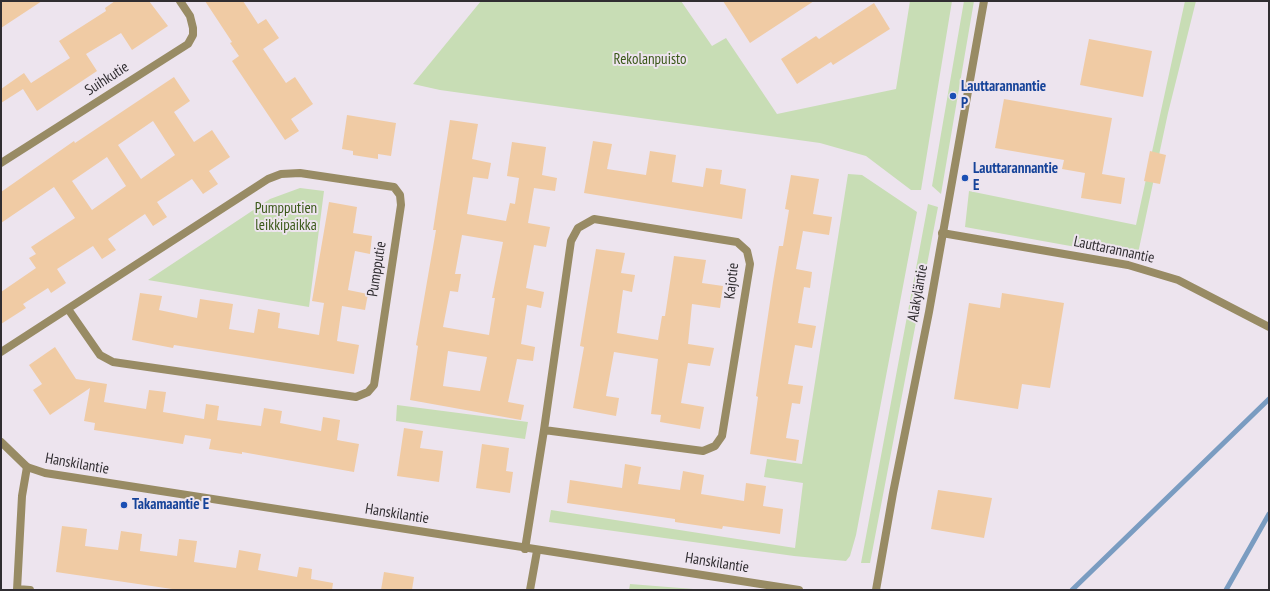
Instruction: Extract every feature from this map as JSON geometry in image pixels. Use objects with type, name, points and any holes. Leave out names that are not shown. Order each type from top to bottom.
[{"type":"street","name":"Suihkutie","points":[[1,163],[188,44],[193,35],[193,28],[190,16],[180,1]]},
{"type":"street","name":"Alakyläntie","points":[[876,590],[929,312],[984,1]]},
{"type":"street","name":"Pumpputie","points":[[1,352],[268,178],[281,174],[300,173],[394,187],[400,195],[401,205],[374,385],[368,392],[356,396],[113,362],[100,355],[68,309]]},
{"type":"street","name":"Kajotie","points":[[525,549],[544,430],[571,241],[578,228],[594,219],[737,242],[747,251],[750,264],[724,428],[722,436],[715,446],[703,451],[544,430]]},
{"type":"street","name":"Lauttarannantie","points":[[942,233],[1128,265],[1178,280],[1269,327]]},
{"type":"street","name":"Hanskilantie","points":[[1,442],[27,467],[45,474],[536,551],[799,590]]},
{"type":"street","points":[[27,467],[22,496],[17,590],[30,590]]},
{"type":"street","points":[[530,590],[536,551]]},
{"type":"green space","name":"Rekolanpuisto","points":[[481,1],[681,1],[712,46],[726,38],[777,114],[896,89],[910,1],[952,1],[921,190],[911,190],[866,156],[820,143],[440,90],[413,84]]},
{"type":"green space","points":[[964,1],[974,1],[941,194],[932,186]]},
{"type":"green space","points":[[1185,1],[1196,1],[1168,113],[1137,258],[965,227],[969,191],[1136,225]]},
{"type":"green space","points":[[848,174],[862,175],[917,212],[856,535],[850,556],[846,561],[794,556],[549,522],[551,510],[795,548],[803,483],[764,477],[767,459],[802,464]]},
{"type":"green space","name":"Pumpputien leikkipaikka","points":[[300,188],[324,191],[309,307],[148,280],[270,199]]},
{"type":"green space","points":[[928,204],[938,207],[870,563],[861,563]]},
{"type":"green space","points":[[397,405],[528,422],[525,439],[396,421]]},
{"type":"green space","points":[[630,584],[706,590],[629,590]]},
{"type":"building","points":[[1,1],[42,1],[1,28]]},
{"type":"building","points":[[115,1],[149,1],[168,26],[132,50],[121,33],[86,54],[97,71],[37,111],[23,89],[1,103],[1,89],[24,73],[31,83],[70,58],[59,41],[106,11],[105,8]]},
{"type":"building","points":[[205,1],[243,1],[258,24],[266,19],[279,38],[263,49],[286,83],[295,77],[313,104],[291,119],[299,131],[285,140],[232,61],[239,56],[230,43],[232,42]]},
{"type":"building","points":[[723,1],[814,1],[750,43]]},
{"type":"building","points":[[874,3],[890,29],[833,65],[831,62],[797,84],[781,59],[816,36],[819,39]]},
{"type":"building","points":[[1089,39],[1152,51],[1143,97],[1080,85]]},
{"type":"building","points":[[174,77],[190,101],[174,112],[194,142],[212,130],[230,157],[209,171],[218,184],[203,194],[192,179],[157,202],[167,217],[153,226],[145,214],[108,239],[116,250],[102,259],[93,246],[57,269],[66,283],[51,293],[48,288],[23,304],[26,308],[1,324],[1,292],[36,268],[29,258],[36,254],[31,247],[75,218],[54,187],[1,223],[1,192],[74,141],[75,143]],"holes":[[[153,121],[175,155],[141,179],[118,145]],[[107,157],[126,186],[92,210],[72,181]]]},
{"type":"building","points":[[1004,99],[1112,118],[1102,174],[1125,178],[1121,204],[1081,198],[1085,173],[1062,169],[1064,160],[995,148]]},
{"type":"building","points":[[347,115],[396,123],[391,156],[378,154],[378,159],[353,155],[353,151],[342,149]]},
{"type":"building","points":[[450,120],[478,124],[472,159],[491,163],[488,179],[473,177],[467,214],[506,221],[510,203],[515,204],[519,178],[507,176],[512,142],[546,147],[542,175],[557,178],[555,191],[534,188],[528,223],[550,227],[546,247],[534,245],[526,288],[544,292],[541,308],[527,305],[521,344],[535,347],[533,361],[517,359],[508,402],[524,405],[521,420],[410,400],[418,346],[416,345],[436,230],[433,230]],"holes":[[[462,235],[503,242],[492,298],[495,298],[489,335],[443,327],[450,291],[458,292],[461,274],[455,274]],[[448,351],[487,357],[480,391],[443,386]]]},
{"type":"building","points":[[593,141],[612,144],[607,169],[646,175],[650,151],[676,155],[672,182],[703,187],[706,168],[722,170],[720,184],[746,189],[742,219],[584,193]]},
{"type":"building","points":[[1150,151],[1166,155],[1160,184],[1144,181]]},
{"type":"building","points":[[791,175],[819,179],[813,214],[832,217],[829,235],[803,231],[796,269],[812,272],[810,288],[804,287],[798,323],[816,326],[812,348],[795,345],[788,384],[803,386],[800,404],[792,403],[786,438],[799,440],[796,461],[750,454],[758,397],[756,396],[773,282],[779,246],[783,246],[789,210],[785,209]]},
{"type":"building","points":[[329,202],[357,207],[353,233],[372,236],[370,254],[355,251],[348,290],[368,294],[365,310],[342,306],[337,341],[359,345],[354,374],[174,345],[173,348],[132,340],[140,293],[162,296],[159,310],[197,318],[200,299],[233,304],[229,329],[254,333],[258,309],[280,313],[278,328],[319,335],[324,303],[312,301]]},
{"type":"building","points":[[596,249],[625,253],[621,273],[635,275],[632,292],[623,290],[617,333],[658,340],[662,316],[665,316],[674,256],[706,260],[702,283],[723,286],[720,308],[692,304],[688,344],[714,348],[710,366],[688,363],[681,403],[704,407],[700,429],[660,422],[661,415],[651,414],[658,359],[614,352],[606,396],[619,398],[616,416],[573,408],[584,347],[580,346]]},
{"type":"building","points":[[1002,293],[1064,303],[1050,388],[1022,384],[1018,409],[954,399],[969,303],[1000,308]]},
{"type":"building","points":[[55,347],[76,379],[107,384],[104,402],[146,409],[149,390],[166,392],[163,412],[204,419],[206,404],[219,406],[217,420],[261,426],[264,408],[282,411],[280,423],[321,431],[323,417],[340,420],[337,440],[359,444],[354,472],[242,452],[242,454],[209,449],[211,439],[185,435],[183,444],[94,430],[95,423],[84,421],[90,388],[50,415],[33,390],[42,384],[29,365]]},
{"type":"building","points":[[404,428],[423,431],[420,448],[443,451],[439,482],[397,476]]},
{"type":"building","points":[[482,444],[509,448],[506,471],[513,472],[510,493],[476,488]]},
{"type":"building","points":[[625,464],[641,467],[638,484],[680,490],[683,471],[704,475],[701,494],[744,501],[746,483],[766,486],[763,506],[783,509],[780,534],[723,526],[722,529],[675,522],[675,519],[567,503],[570,480],[622,488]]},
{"type":"building","points":[[938,490],[992,498],[984,538],[931,529]]},
{"type":"building","points":[[62,526],[87,529],[85,546],[118,550],[121,531],[142,534],[140,551],[177,556],[179,539],[197,541],[194,562],[236,568],[239,550],[261,554],[258,570],[297,577],[299,567],[312,569],[311,579],[333,583],[332,590],[179,590],[56,572]]},
{"type":"building","points":[[384,572],[414,577],[412,590],[381,590]]},
{"type":"waterway","points":[[1072,590],[1269,399]]},
{"type":"waterway","points":[[1226,590],[1269,514]]},
{"type":"place","name":"Lauttarannantie P","points":[[953,96]]},
{"type":"place","name":"Lauttarannantie E","points":[[965,178]]},
{"type":"place","name":"Takamaantie E","points":[[124,505]]}]
